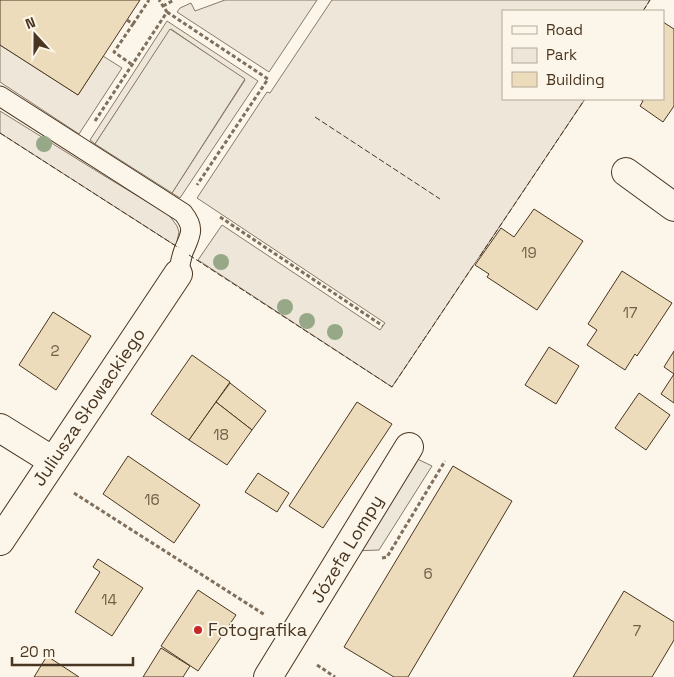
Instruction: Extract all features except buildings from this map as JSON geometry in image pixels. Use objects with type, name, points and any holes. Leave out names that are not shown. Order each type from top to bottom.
[{"type":"street","points":[[626,172],[674,207]]},
{"type":"street","name":"Juliusza Słowackiego","points":[[0,541],[178,274]]},
{"type":"street","points":[[0,428],[53,461]]},
{"type":"street","name":"Józefa Lompy","points":[[268,677],[410,447]]},
{"type":"lane","points":[[0,96],[183,212],[189,222],[191,233],[178,274]]},
{"type":"path","points":[[132,65],[114,52],[149,0]]},
{"type":"path","points":[[159,0],[167,12],[268,79],[194,189]]},
{"type":"path","points":[[163,6],[174,0]]},
{"type":"path","points":[[78,146],[167,12]]},
{"type":"path","points":[[127,20],[133,24]]},
{"type":"path","points":[[213,213],[383,326]]},
{"type":"path","points":[[70,490],[295,634]]},
{"type":"green space","points":[[225,0],[317,0],[269,72],[177,12],[180,8],[191,3],[195,11]]},
{"type":"green space","points":[[332,0],[650,0],[644,10],[502,10],[502,100],[584,100],[392,387],[198,260],[222,225],[380,330],[385,323],[197,198],[267,92],[270,93]]},
{"type":"green space","points":[[167,21],[258,81],[180,198],[172,193],[245,80],[171,29],[95,144],[90,140]]},
{"type":"green space","points":[[0,45],[78,95],[103,56],[122,68],[79,134],[0,82]]},
{"type":"green space","points":[[0,111],[169,215],[179,232],[176,246],[0,133]]},
{"type":"shaded area","points":[[170,29],[245,79],[172,193],[95,144]]},
{"type":"shaded area","points":[[411,456],[432,466],[379,550],[353,551]]},
{"type":"fence","points":[[644,10],[650,0]]},
{"type":"fence","points":[[480,256],[584,100]]},
{"type":"fence","points":[[315,117],[440,199]]},
{"type":"fence","points":[[0,133],[179,248]]},
{"type":"fence","points":[[189,255],[392,387],[475,263]]},
{"type":"place","name":"Fotografika","points":[[198,630]]}]
